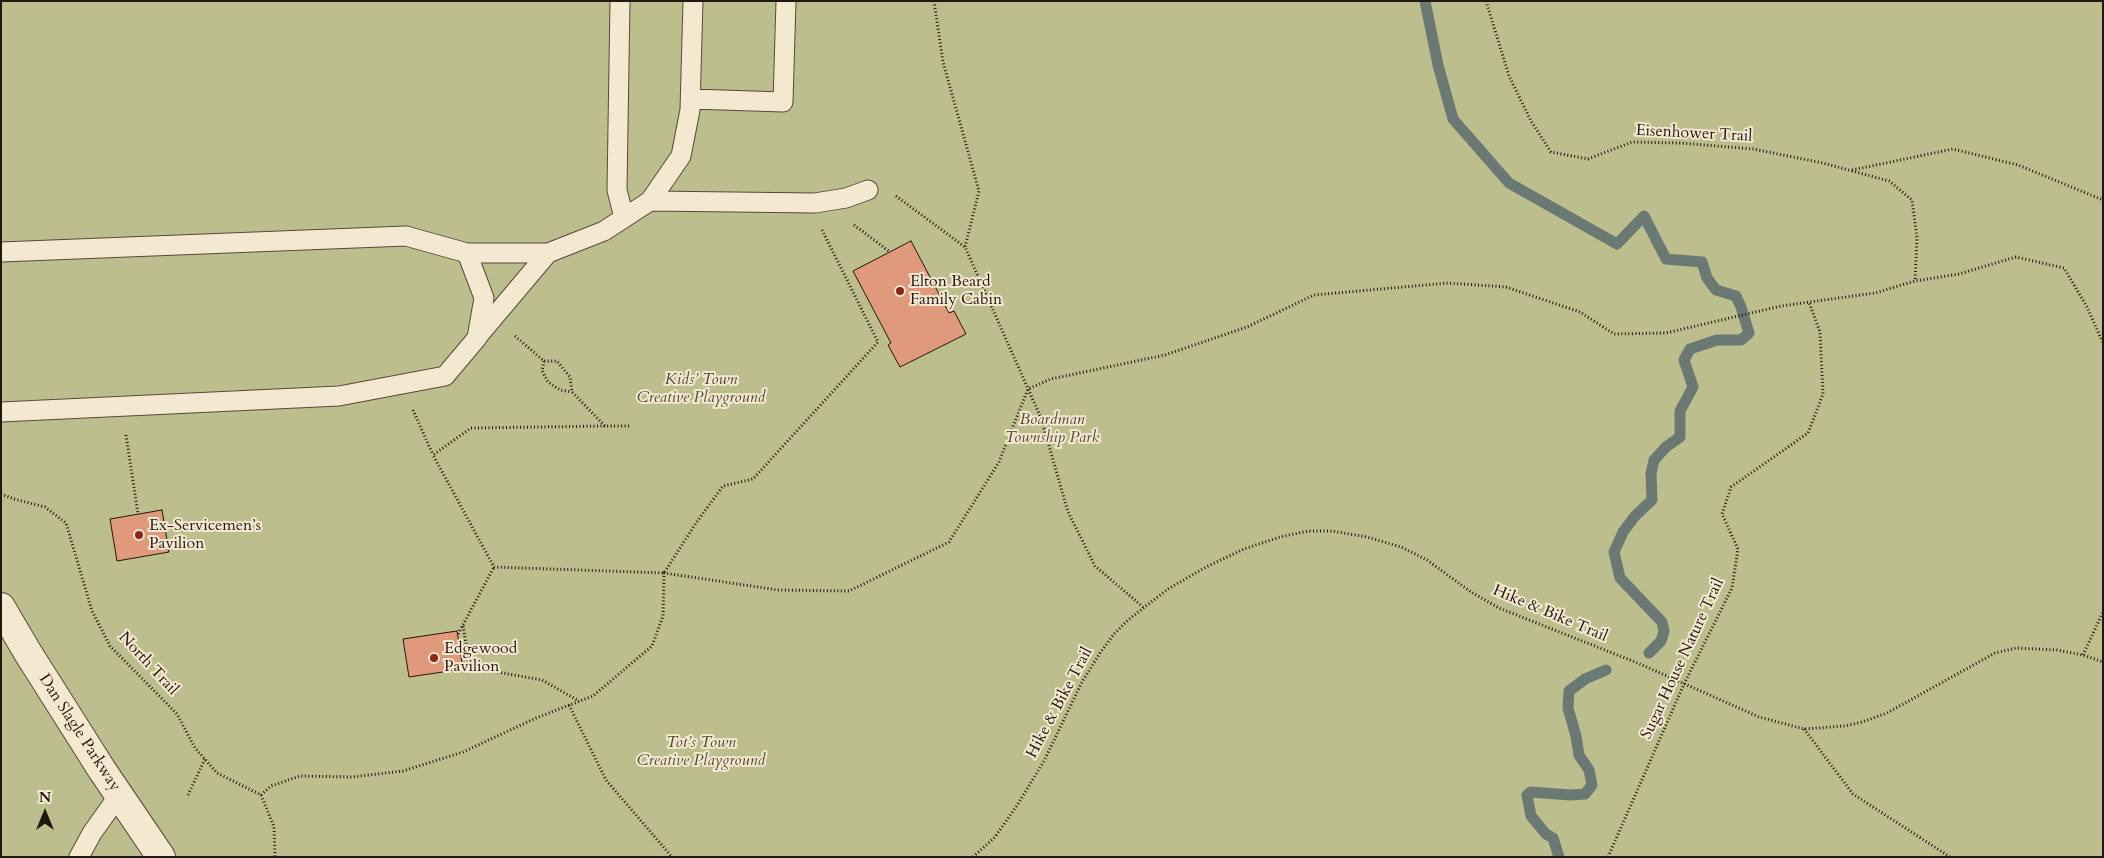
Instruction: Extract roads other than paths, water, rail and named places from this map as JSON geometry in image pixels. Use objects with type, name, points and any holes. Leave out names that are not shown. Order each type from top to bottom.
[{"type":"street","name":"Dan Slagle Parkway","points":[[1,607],[119,796],[161,857]]},
{"type":"lane","points":[[620,1],[617,190],[624,218]]},
{"type":"lane","points":[[1,252],[406,236],[467,253],[548,253],[604,231],[650,201],[681,156],[691,99],[693,1]]},
{"type":"lane","points":[[691,99],[783,102],[786,1]]},
{"type":"lane","points":[[650,201],[815,203],[846,198],[868,190]]},
{"type":"lane","points":[[467,253],[484,298],[477,338]]},
{"type":"lane","points":[[1,412],[339,396],[445,376],[548,253]]},
{"type":"lane","points":[[79,857],[92,833],[119,796]]},
{"type":"waterway","points":[[1425,1],[1438,65],[1453,119],[1509,183],[1617,244],[1644,216],[1666,259],[1702,262],[1707,278],[1716,290],[1736,296],[1741,307],[1749,333],[1741,340],[1717,340],[1690,349],[1684,360],[1693,387],[1680,411],[1680,437],[1666,447],[1654,460],[1651,473],[1652,500],[1635,516],[1623,532],[1614,552],[1620,578],[1662,622],[1664,631],[1661,641],[1649,653]]},
{"type":"waterway","points":[[1559,857],[1553,838],[1546,834],[1531,816],[1527,795],[1531,792],[1570,795],[1585,794],[1592,785],[1589,770],[1579,755],[1568,708],[1569,691],[1585,679],[1606,670]]},
{"type":"place","name":"Elton Beard Family Cabin","points":[[900,291]]},
{"type":"place","name":"Ex-Servicemen’s Pavilion","points":[[139,535]]},
{"type":"place","name":"Edgewood Pavilion","points":[[434,658]]},
{"type":"park label","name":"Kids’ Town Creative Playground","points":[[701,389]]},
{"type":"park label","name":"Boardman Township Park","points":[[1052,429]]},
{"type":"park label","name":"Tot’s Town Creative Playground","points":[[701,752]]}]
